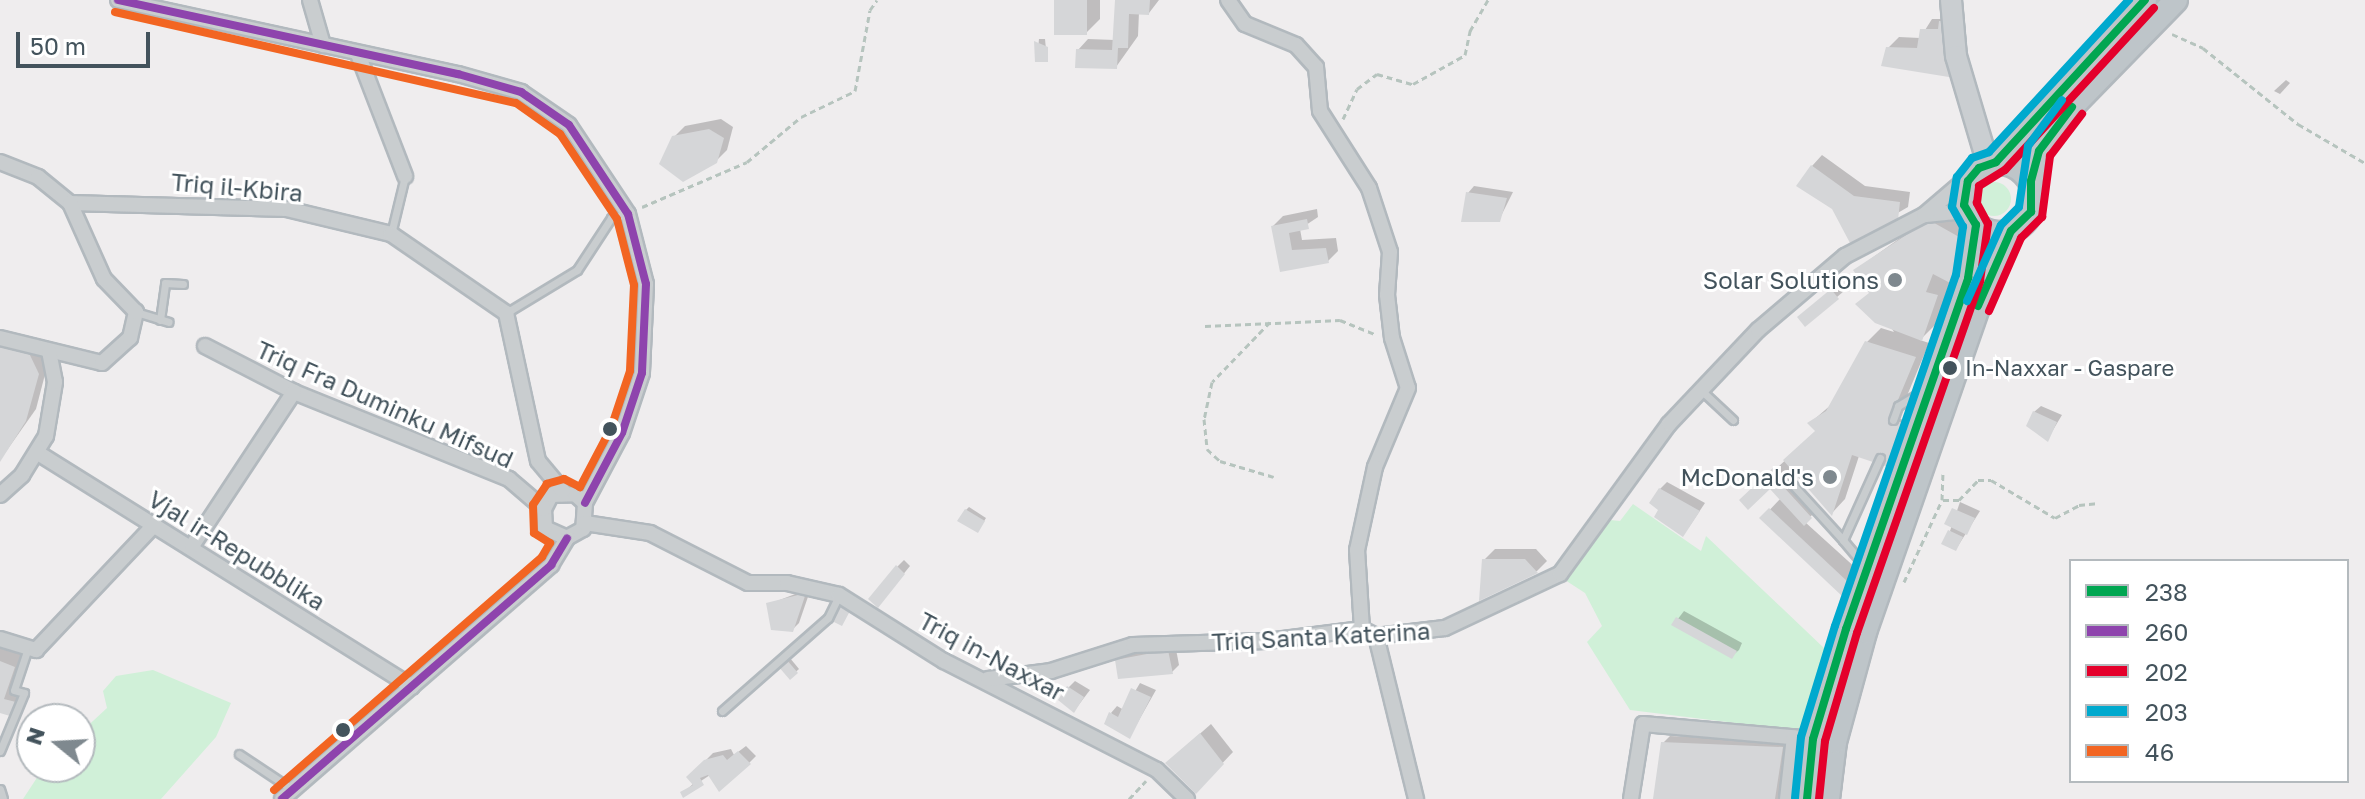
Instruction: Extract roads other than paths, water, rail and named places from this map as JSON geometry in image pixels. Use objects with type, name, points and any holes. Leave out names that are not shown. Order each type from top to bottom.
[{"type":"highway","points":[[1807,799],[1804,738],[1867,569],[1968,278],[1971,218],[1965,189],[2145,0]]},
{"type":"highway","points":[[1828,799],[1835,742],[1865,632],[1986,284],[2011,231],[2031,212],[2031,181],[2039,151],[2060,119],[2176,0]]},
{"type":"highway","points":[[1986,166],[2015,166],[2031,181]]},
{"type":"highway","points":[[1971,218],[1992,233],[2011,231]]},
{"type":"main road","points":[[1951,0],[1956,56],[1986,166]]},
{"type":"street","points":[[118,0],[521,92],[569,125],[628,214],[646,284],[642,373],[622,433],[585,503],[585,523],[567,538],[551,565],[288,794]]},
{"type":"street","points":[[310,0],[323,45]]},
{"type":"street","points":[[1228,0],[1245,24],[1296,45],[1316,67],[1320,111],[1369,188],[1390,252],[1387,295],[1392,338],[1408,388],[1375,467],[1357,550],[1362,629]]},
{"type":"street","points":[[358,54],[405,176]]},
{"type":"street","points":[[0,162],[38,177],[70,203],[104,279],[136,312],[130,338],[102,363],[0,338]]},
{"type":"street","name":"Triq Santa Katerina","points":[[988,679],[1051,671],[1133,645],[1267,641],[1362,629],[1376,636],[1445,628],[1560,574],[1669,424],[1703,392],[1758,330],[1845,256],[1924,215],[1986,166]]},
{"type":"street","name":"Triq il-Kbira","points":[[70,203],[287,209],[391,234],[506,313]]},
{"type":"street","name":"Triq Santa Katerina","points":[[1924,215],[1971,218]]},
{"type":"street","points":[[506,313],[538,461],[563,491],[585,503]]},
{"type":"street","name":"Triq Fra Duminku Mifsud","points":[[205,346],[294,392],[509,479],[544,509]]},
{"type":"street","points":[[0,495],[38,453],[53,399],[55,365],[49,352]]},
{"type":"street","points":[[192,546],[294,392]]},
{"type":"street","name":"Vjal ir-Repubblika","points":[[38,453],[192,546],[412,687]]},
{"type":"street","points":[[563,491],[551,495],[544,509],[545,528],[567,538]]},
{"type":"street","name":"Triq in-Naxxar","points":[[585,523],[650,533],[748,583],[787,583],[839,595],[944,661],[988,679],[1157,770],[1187,799]]},
{"type":"street","points":[[0,639],[36,650],[155,524]]},
{"type":"street","points":[[1376,636],[1416,799]]},
{"type":"street","points":[[1631,799],[1643,724],[1804,738],[1787,799]]},
{"type":"lane","points":[[391,234],[405,176]]},
{"type":"lane","points":[[506,313],[577,270],[611,218],[628,214]]},
{"type":"lane","points":[[160,320],[165,283],[183,284]]},
{"type":"lane","points":[[136,312],[169,322]]},
{"type":"lane","points":[[1893,420],[1898,406],[1932,385]]},
{"type":"lane","points":[[1703,392],[1733,420]]},
{"type":"lane","points":[[1843,540],[1880,458]]},
{"type":"lane","points":[[1792,484],[1867,569]]},
{"type":"lane","points":[[722,711],[828,618],[839,595]]},
{"type":"lane","points":[[0,751],[24,693],[14,690],[28,648]]},
{"type":"lane","points":[[239,754],[288,794]]},
{"type":"lane","points":[[0,789],[4,790],[3,799]]},
{"type":"place","name":"Solar Solutions","points":[[1895,280]]},
{"type":"place","name":"In-Naxxar - Gaspare","points":[[1950,368]]},
{"type":"place","name":"McDonald's","points":[[1830,477]]}]
